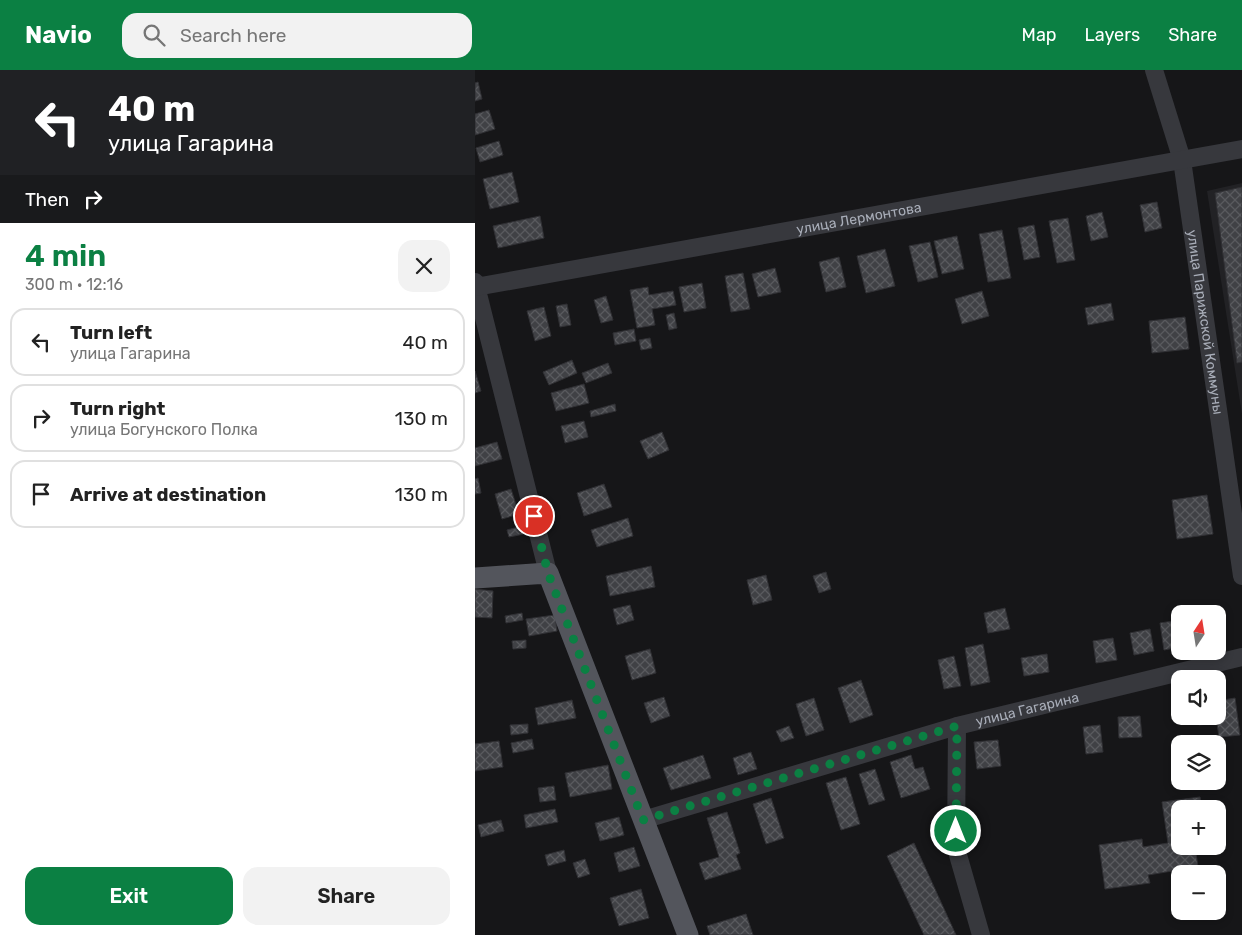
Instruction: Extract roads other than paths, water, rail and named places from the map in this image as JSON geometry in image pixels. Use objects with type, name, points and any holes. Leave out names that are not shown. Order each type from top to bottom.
[{"type":"main road","points":[[475,578],[548,573],[689,935]]},
{"type":"street","name":"улица Парижской Коммуны","points":[[1154,70],[1182,160],[1242,576]]},
{"type":"street","name":"улица Лермонтова","points":[[476,284],[1242,149]]},
{"type":"street","points":[[476,284],[548,573]]},
{"type":"street","name":"улица Гагарина","points":[[643,820],[957,726],[1242,657]]},
{"type":"street","points":[[957,726],[956,848],[981,935]]}]
